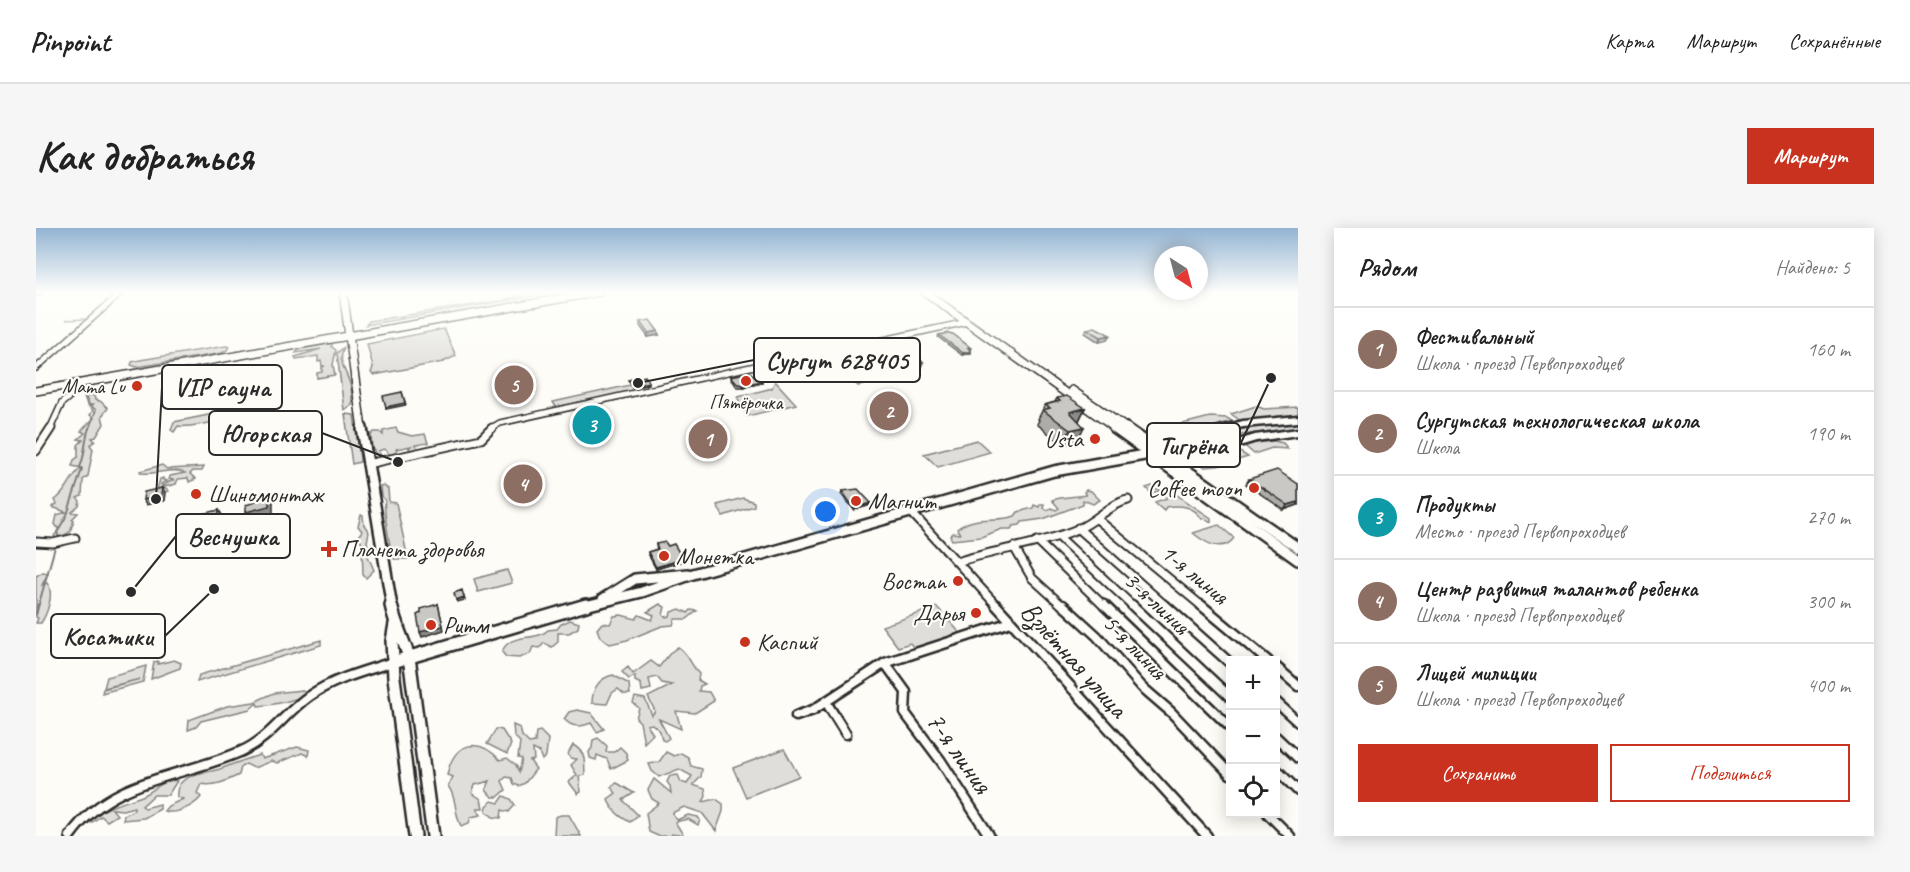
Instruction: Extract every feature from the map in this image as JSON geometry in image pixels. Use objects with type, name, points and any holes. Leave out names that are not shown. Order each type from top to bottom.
[{"type":"main road","points":[[347,320],[367,464],[395,624],[392,641],[393,662],[415,836]]},
{"type":"main road","points":[[36,391],[422,320]]},
{"type":"main road","points":[[36,386],[430,320]]},
{"type":"main road","points":[[972,320],[1154,451],[1298,560]]},
{"type":"main road","points":[[967,322],[1154,451],[1173,459],[1298,548]]},
{"type":"main road","points":[[393,662],[1065,469],[1154,451],[1243,424],[1298,419]]},
{"type":"main road","points":[[1173,459],[1189,459],[1255,438],[1298,432]]},
{"type":"main road","points":[[599,602],[627,582],[639,578],[693,574]]},
{"type":"main road","points":[[627,582],[627,589],[639,593],[646,589],[647,583],[639,578]]},
{"type":"main road","points":[[395,624],[401,632],[409,657],[433,836]]},
{"type":"street","points":[[36,368],[90,320]]},
{"type":"street","points":[[367,464],[481,439],[493,427],[511,421],[826,350],[841,349],[967,322]]},
{"type":"street","points":[[36,451],[55,422],[62,403],[75,392],[80,383]]},
{"type":"street","points":[[957,562],[1058,536],[1096,519],[1119,502],[1128,500]]},
{"type":"street","name":"Взлётная улица","points":[[910,512],[1207,836]]},
{"type":"street","name":"1-я линия","points":[[1096,519],[1263,656]]},
{"type":"street","points":[[1078,528],[1226,659]]},
{"type":"street","name":"3-я линия","points":[[1058,536],[1226,693]]},
{"type":"street","points":[[36,542],[53,543],[75,538]]},
{"type":"street","points":[[1037,541],[1226,723]]},
{"type":"street","name":"5-я линия","points":[[1014,547],[1032,578],[1097,636],[1142,687],[1171,712],[1226,770]]},
{"type":"street","points":[[796,716],[813,710],[885,663],[1011,622]]},
{"type":"street","points":[[70,836],[85,815],[99,803],[192,766],[242,750],[266,735],[296,706],[317,691],[393,662]]},
{"type":"street","name":"7-я линия","points":[[885,663],[906,692],[905,713],[941,761],[988,836]]},
{"type":"street","points":[[1280,671],[1298,686]]},
{"type":"street","points":[[826,702],[846,734]]},
{"type":"street","points":[[1280,706],[1298,722]]},
{"type":"street","points":[[1280,742],[1298,758]]},
{"type":"street","points":[[1280,774],[1298,791]]},
{"type":"street","points":[[1273,818],[1290,836]]},
{"type":"shaded area","points":[[373,320],[393,320],[366,325]]},
{"type":"shaded area","points":[[444,329],[456,356],[443,362],[374,375],[371,373],[373,367],[367,344]]},
{"type":"shaded area","points":[[332,343],[332,347],[336,350],[333,365],[335,375],[317,378],[317,373],[322,372],[322,367],[325,366],[322,366],[321,361],[318,362],[318,356],[296,359],[295,357],[321,349],[296,353],[301,348]]},
{"type":"shaded area","points":[[229,347],[222,353],[137,367],[131,365],[132,362],[140,360]]},
{"type":"shaded area","points":[[344,347],[342,360],[351,386],[352,405],[344,410],[337,353]]},
{"type":"shaded area","points":[[828,353],[836,353],[832,354],[832,357],[839,361],[834,362],[835,365],[845,374],[837,364],[849,362],[858,369],[856,371],[866,377],[864,385],[858,386],[847,376],[850,382],[848,383],[831,367],[811,370],[820,362],[832,361]]},
{"type":"shaded area","points":[[775,381],[796,404],[748,416],[741,407],[738,397],[772,388]]},
{"type":"shaded area","points":[[630,385],[632,388],[645,385],[649,388],[556,407],[553,402]]},
{"type":"shaded area","points":[[94,395],[95,400],[108,408],[102,416],[104,424],[96,437],[92,438],[95,441],[90,445],[93,449],[88,476],[83,480],[82,496],[77,498],[80,501],[79,506],[72,512],[78,513],[72,519],[74,520],[70,532],[57,539],[54,536],[59,530],[55,524],[57,515],[66,512],[52,507],[57,504],[55,500],[81,468],[72,466],[78,457],[78,445],[83,440],[78,439],[85,433],[81,431],[94,418],[90,415],[93,410],[89,407],[92,405],[87,405],[84,396]]},
{"type":"shaded area","points":[[263,404],[264,407],[269,404],[280,404],[229,419],[178,426],[174,432],[171,430],[174,422]]},
{"type":"shaded area","points":[[1256,406],[1264,409],[1298,407],[1298,414],[1241,421],[1231,414]]},
{"type":"shaded area","points":[[345,414],[354,415],[360,462],[352,464]]},
{"type":"shaded area","points":[[1210,417],[1227,418],[1232,421],[1164,441],[1151,432]]},
{"type":"shaded area","points":[[1298,422],[1298,428],[1241,435],[1186,454],[1175,448],[1234,430]]},
{"type":"shaded area","points":[[396,428],[398,432],[412,436],[425,434],[428,443],[415,445],[418,449],[410,451],[411,446],[396,449],[397,453],[390,455],[384,449],[378,451],[380,455],[378,457],[372,448],[371,435],[374,432],[380,432],[383,435],[383,431]]},
{"type":"shaded area","points":[[977,440],[990,452],[938,467],[924,454]]},
{"type":"shaded area","points":[[1274,441],[1283,443],[1288,449],[1272,448],[1254,454],[1246,447],[1247,444]]},
{"type":"shaded area","points":[[1235,449],[1248,457],[1218,466],[1205,467],[1197,462]]},
{"type":"shaded area","points":[[162,465],[167,469],[204,467],[202,471],[193,471],[190,474],[196,479],[189,482],[188,478],[178,479],[176,484],[160,488],[168,491],[155,496],[160,479],[167,481],[161,484],[162,486],[173,480],[169,479],[170,476],[185,473],[175,471],[141,473],[140,471]]},
{"type":"shaded area","points":[[383,485],[388,489],[389,502],[396,503],[408,559],[394,559],[392,554],[385,500],[381,496],[380,486]]},
{"type":"shaded area","points":[[1152,486],[1166,493],[1177,495],[1211,518],[1211,522],[1205,518],[1202,519],[1195,511],[1186,507],[1166,507],[1164,510],[1155,502],[1167,498],[1159,491],[1151,493],[1146,488]]},
{"type":"shaded area","points":[[1091,491],[1100,500],[1093,504],[1083,500],[1083,504],[1043,519],[1022,522],[1011,529],[1002,529],[981,537],[952,540],[950,536],[953,533],[960,534],[957,529],[964,524],[978,520],[1008,518],[1015,516],[1018,512],[1033,508],[1034,505],[1039,507],[1040,504],[1044,504],[1043,508],[1047,510],[1051,508],[1056,510],[1059,508],[1052,500],[1086,495],[1084,492]]},
{"type":"shaded area","points":[[743,498],[754,502],[754,506],[723,516],[717,505]]},
{"type":"shaded area","points":[[361,515],[369,532],[367,542],[371,551],[368,556],[374,570],[366,578],[363,575],[362,544],[359,535],[362,531],[358,526]]},
{"type":"shaded area","points":[[1219,525],[1234,538],[1229,543],[1213,545],[1193,533]]},
{"type":"shaded area","points":[[507,570],[512,583],[478,592],[474,579]]},
{"type":"shaded area","points":[[43,572],[48,573],[42,585],[47,583],[50,598],[48,609],[41,623],[36,623],[38,618],[36,617],[36,576]]},
{"type":"shaded area","points":[[660,604],[665,607],[663,615],[665,617],[680,609],[688,613],[691,610],[697,611],[687,619],[675,619],[673,625],[662,626],[627,640],[610,644],[600,637],[597,629],[602,623],[610,624],[614,616],[621,615],[636,619],[639,615],[652,620],[654,615],[647,612]]},
{"type":"shaded area","points":[[937,607],[960,633],[915,649],[910,643],[898,647],[882,626]]},
{"type":"shaded area","points":[[570,620],[579,623],[578,628],[569,633],[558,633],[558,642],[552,647],[544,643],[540,648],[533,647],[530,654],[519,658],[506,657],[502,652],[505,646],[516,639],[543,634],[548,630],[557,629],[561,624]]},
{"type":"shaded area","points":[[321,640],[321,645],[197,682],[199,675]]},
{"type":"shaded area","points":[[678,647],[699,674],[698,680],[705,684],[700,686],[699,691],[709,692],[714,701],[695,713],[676,711],[681,729],[659,719],[669,738],[665,741],[662,740],[660,731],[652,724],[647,725],[653,734],[644,743],[640,722],[636,718],[639,708],[633,703],[635,697],[645,699],[652,715],[655,711],[648,697],[672,685],[662,683],[657,677],[649,679],[651,689],[642,691],[641,684],[635,681],[635,676],[629,679],[622,672],[628,667],[633,674],[651,661],[659,667]]},
{"type":"shaded area","points":[[174,660],[181,663],[180,668],[151,679],[154,662],[158,661],[158,664]]},
{"type":"shaded area","points":[[146,666],[143,682],[102,693],[103,689],[140,679],[104,688],[107,677]]},
{"type":"shaded area","points":[[613,675],[629,684],[630,694],[624,694],[618,689],[612,693],[607,704],[592,703],[597,685]]},
{"type":"shaded area","points":[[302,690],[308,692],[285,702],[258,706],[257,703],[250,709],[201,721],[196,727],[188,730],[189,720],[227,706],[254,702],[274,693]]},
{"type":"shaded area","points":[[577,710],[591,713],[604,729],[597,732],[591,723],[577,726],[564,719],[569,712]]},
{"type":"shaded area","points":[[513,725],[520,728],[522,736],[529,743],[535,742],[536,732],[540,731],[548,739],[546,756],[542,760],[539,752],[533,749],[534,760],[530,761],[536,769],[525,783],[519,786],[514,784],[512,778],[506,777],[502,781],[506,790],[498,797],[492,797],[486,790],[490,781],[475,785],[472,793],[481,799],[483,808],[477,808],[481,815],[471,817],[469,823],[461,826],[453,795],[448,786],[453,777],[447,775],[450,764],[461,749],[476,746],[484,748],[500,760],[507,758],[516,765],[519,772],[522,759],[518,758],[520,742],[514,736]]},
{"type":"shaded area","points":[[496,729],[502,730],[511,744],[507,754],[487,744]]},
{"type":"shaded area","points":[[598,738],[607,746],[606,752],[614,752],[620,747],[626,753],[628,760],[611,769],[607,759],[597,755],[596,760],[590,758],[589,752],[593,740]]},
{"type":"shaded area","points":[[573,745],[581,751],[584,761],[585,775],[579,776],[581,792],[578,794],[569,782],[577,775],[571,765],[577,759],[570,758],[568,754]]},
{"type":"shaded area","points":[[297,747],[309,750],[308,756],[302,753],[277,763],[271,761],[254,768],[246,764],[241,767],[239,775],[230,779],[216,784],[201,784],[197,793],[201,797],[189,806],[174,812],[164,811],[168,806],[183,799],[177,797],[177,789],[185,779],[260,755],[262,759]]},
{"type":"shaded area","points":[[784,749],[799,776],[746,797],[733,768]]},
{"type":"shaded area","points":[[666,752],[674,756],[681,753],[688,757],[691,766],[702,769],[701,777],[693,785],[705,789],[706,796],[703,802],[716,799],[723,804],[716,831],[702,813],[684,807],[672,813],[677,820],[688,815],[698,817],[700,820],[698,825],[688,819],[675,822],[684,836],[672,834],[671,836],[658,836],[649,832],[646,813],[659,803],[652,799],[648,790],[654,779],[671,793],[667,782],[670,776],[678,775],[681,782],[687,784],[692,776],[679,769],[659,777],[652,771],[649,764],[659,762]]},
{"type":"shaded area","points":[[171,780],[177,781],[168,795],[154,795],[142,806],[145,808],[160,804],[160,809],[144,818],[123,820],[124,815],[134,810],[134,807],[123,810],[112,809],[117,815],[107,821],[101,816],[91,823],[90,818],[103,810],[146,794]]},
{"type":"shaded area","points":[[617,783],[634,793],[623,800],[638,815],[630,822],[616,812],[608,799],[616,793],[611,787]]},
{"type":"shaded area","points":[[504,796],[511,799],[515,805],[509,812],[502,810],[501,818],[493,817],[486,811],[487,806],[492,801],[499,803]]},
{"type":"shaded area","points":[[569,815],[581,836],[554,836],[555,817]]},
{"type":"building","points":[[650,320],[658,331],[648,333],[640,322]]},
{"type":"building","points":[[1095,327],[1110,335],[1101,337],[1087,329]]},
{"type":"building","points":[[953,334],[971,348],[968,348],[971,351],[963,353],[939,335]]},
{"type":"building","points":[[916,357],[923,362],[902,367],[895,362]]},
{"type":"building","name":"Пятёрочка","points":[[750,372],[762,381],[744,385],[738,384],[731,376]]},
{"type":"building","points":[[645,376],[649,382],[632,386],[628,380]]},
{"type":"building","points":[[402,392],[405,403],[386,407],[383,396]]},
{"type":"building","points":[[1067,396],[1085,408],[1070,412],[1084,427],[1070,430],[1043,410],[1050,408],[1045,405],[1060,401],[1057,398]]},
{"type":"building","points":[[1277,470],[1298,484],[1298,502],[1288,505],[1249,479]]},
{"type":"building","points":[[162,488],[161,496],[143,500],[144,492]]},
{"type":"building","name":"Магнит","points":[[858,489],[871,503],[854,508],[842,491]]},
{"type":"building","points":[[269,493],[269,506],[246,512],[246,505],[255,502],[256,496]]},
{"type":"building","points":[[219,510],[217,526],[200,530],[202,514]]},
{"type":"building","name":"Монетка","points":[[665,542],[668,546],[674,544],[683,559],[656,567],[648,552],[658,549],[656,544]]},
{"type":"building","points":[[462,590],[464,597],[456,600],[454,593]]},
{"type":"building","name":"Ритм","points":[[438,604],[443,626],[420,632],[417,615],[421,613],[421,609]]},
{"type":"waterway","points":[[56,354],[74,338]]},
{"type":"waterway","points":[[84,394],[89,404],[96,410],[89,429]]},
{"type":"waterway","points":[[59,538],[57,532],[67,515],[82,469],[80,467],[89,428]]},
{"type":"waterway","points":[[38,607],[55,547]]},
{"type":"waterway","points":[[36,614],[38,605]]},
{"type":"place","name":"Тигрёна","points":[[1271,378]]},
{"type":"place","name":"Пятёрочка","points":[[746,381]]},
{"type":"place","name":"Сургут 628405","points":[[638,383]]},
{"type":"place","name":"Лицей милиции","points":[[514,385]]},
{"type":"place","name":"Mama Lu","points":[[137,386]]},
{"type":"place","name":"Сургутская технологическая школа","points":[[889,411]]},
{"type":"place","name":"Продукты","points":[[592,425]]},
{"type":"place","name":"Фестивальный","points":[[708,439]]},
{"type":"place","name":"Usta","points":[[1095,439]]},
{"type":"place","name":"Югорская","points":[[398,462]]},
{"type":"place","name":"Центр развития талантов ребенка","points":[[523,484]]},
{"type":"place","name":"Coffee moon","points":[[1254,488]]},
{"type":"place","name":"Шиномонтаж","points":[[196,494]]},
{"type":"place","name":"VIP сауна","points":[[156,499]]},
{"type":"place","name":"Магнит","points":[[856,501]]},
{"type":"place","name":"Планета здоровья","points":[[329,549]]},
{"type":"place","name":"Монетка","points":[[664,556]]},
{"type":"place","name":"Bocman","points":[[958,581]]},
{"type":"place","name":"Косатики","points":[[214,589]]},
{"type":"place","name":"Веснушка","points":[[131,592]]},
{"type":"place","name":"Дарья","points":[[976,613]]},
{"type":"place","name":"Ритм","points":[[431,625]]},
{"type":"place","name":"Каспий","points":[[745,642]]}]
